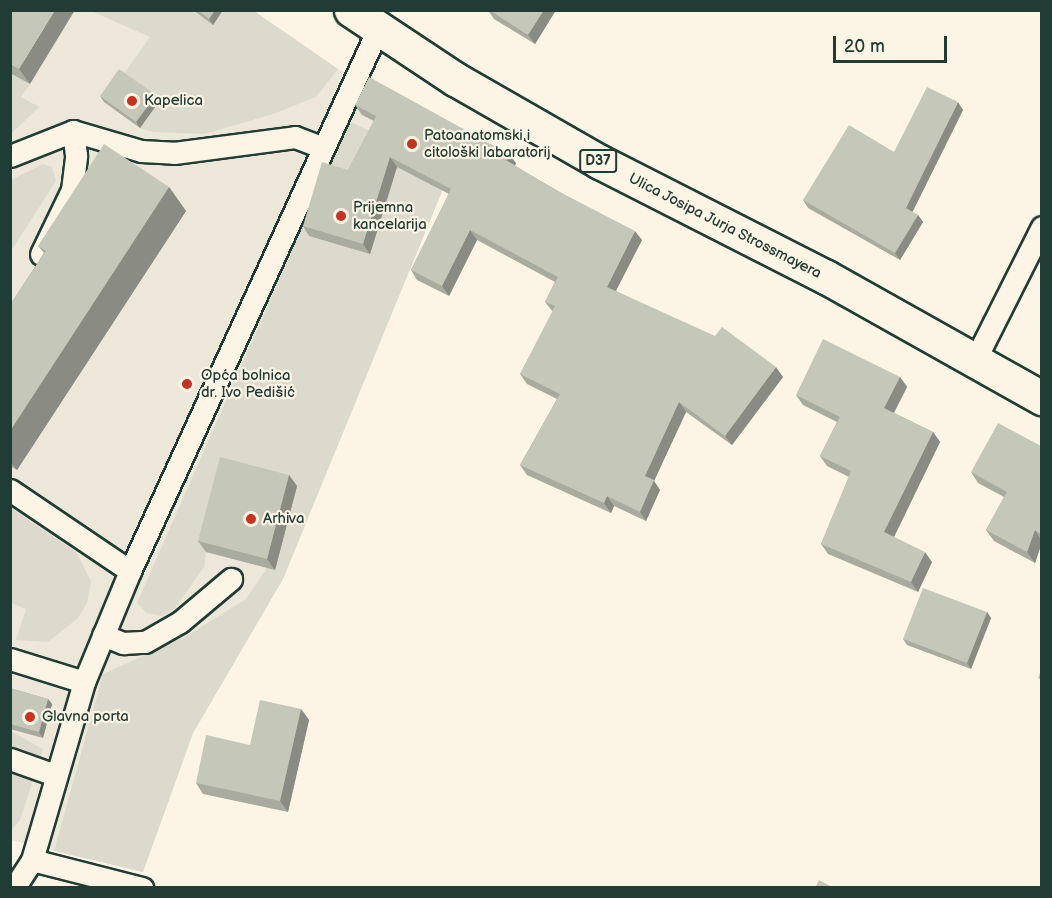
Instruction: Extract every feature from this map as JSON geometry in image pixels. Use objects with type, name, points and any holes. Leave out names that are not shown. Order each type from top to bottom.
[{"type":"main road","name":"Ulica Josipa Jurja Strossmayera","points":[[351,10],[378,29],[590,156],[826,277],[1041,398]]},
{"type":"lane","points":[[14,888],[32,860],[84,682],[103,635],[321,147],[378,29]]},
{"type":"lane","points":[[10,156],[72,131],[141,151],[174,153],[296,136],[321,147]]},
{"type":"lane","points":[[41,254],[72,190],[76,155],[72,131]]},
{"type":"lane","points":[[974,362],[1041,227]]},
{"type":"lane","points":[[10,490],[130,572]]},
{"type":"lane","points":[[103,635],[123,643],[145,642],[180,622],[231,579]]},
{"type":"lane","points":[[10,659],[84,682]]},
{"type":"lane","points":[[10,759],[55,775]]},
{"type":"lane","points":[[32,860],[142,888]]},
{"type":"shaded area","name":"Opća bolnica dr. Ivo Pedišić","points":[[11,11],[254,11],[338,69],[465,133],[283,579],[193,733],[143,872],[11,840]]},
{"type":"shaded area","points":[[91,11],[193,11],[213,24],[223,11],[254,11],[338,69],[316,97],[273,114],[204,134],[153,132],[140,128],[123,75],[150,37]]},
{"type":"shaded area","points":[[10,72],[30,84],[21,97],[39,107],[11,134]]},
{"type":"shaded area","points":[[349,121],[378,135],[443,189],[283,579],[193,733],[143,872],[54,851],[103,674],[187,636],[246,599],[267,568],[206,552],[204,567],[175,608],[162,616],[147,613],[137,603]]},
{"type":"shaded area","points":[[43,164],[52,167],[56,181],[11,251],[11,180]]},
{"type":"shaded area","points":[[11,508],[76,552],[91,581],[87,603],[78,618],[48,642],[16,640],[26,609],[11,603]]},
{"type":"shaded area","points":[[11,731],[43,749],[20,820],[11,831]]},
{"type":"building","points":[[10,10],[55,10],[19,69],[10,64]]},
{"type":"building","points":[[197,10],[215,10],[209,19]]},
{"type":"building","points":[[489,10],[544,10],[528,35]]},
{"type":"building","name":"Kapelica","points":[[119,69],[156,95],[136,122],[100,96]]},
{"type":"building","points":[[369,77],[509,154],[506,160],[552,188],[635,231],[607,287],[715,336],[722,327],[776,367],[725,436],[679,402],[645,476],[654,480],[640,512],[607,496],[604,503],[520,465],[560,394],[520,374],[555,306],[545,302],[558,277],[470,230],[442,286],[411,270],[451,189],[390,157],[363,244],[303,226],[322,162],[348,170],[376,116],[355,105]]},
{"type":"building","points":[[927,87],[958,102],[906,208],[918,215],[895,253],[803,200],[849,125],[894,152]]},
{"type":"building","points":[[104,144],[169,187],[10,431],[10,305],[46,251],[38,246]]},
{"type":"building","points":[[823,339],[900,377],[884,408],[933,432],[884,532],[925,552],[911,582],[821,544],[851,471],[820,456],[840,417],[796,395]]},
{"type":"building","points":[[998,423],[1041,446],[1041,534],[1035,530],[1027,552],[986,530],[1007,492],[971,472]]},
{"type":"building","name":"Arhiva","points":[[220,457],[289,475],[267,559],[198,541]]},
{"type":"building","points":[[923,588],[987,612],[967,663],[903,639]]},
{"type":"building","name":"Glavna porta","points":[[10,688],[48,699],[39,732],[10,724]]},
{"type":"building","points":[[260,700],[301,709],[280,801],[196,783],[206,735],[250,745]]},
{"type":"building","points":[[819,880],[834,888],[815,888]]},
{"type":"place","name":"Kapelica","points":[[132,101]]},
{"type":"place","name":"Patoanatomski i citološki labaratorij","points":[[412,144]]},
{"type":"place","name":"Prijemna kancelarija","points":[[341,216]]},
{"type":"place","name":"Opća bolnica dr. Ivo Pedišić","points":[[187,384]]},
{"type":"place","name":"Arhiva","points":[[251,519]]},
{"type":"place","name":"Glavna porta","points":[[30,717]]}]
